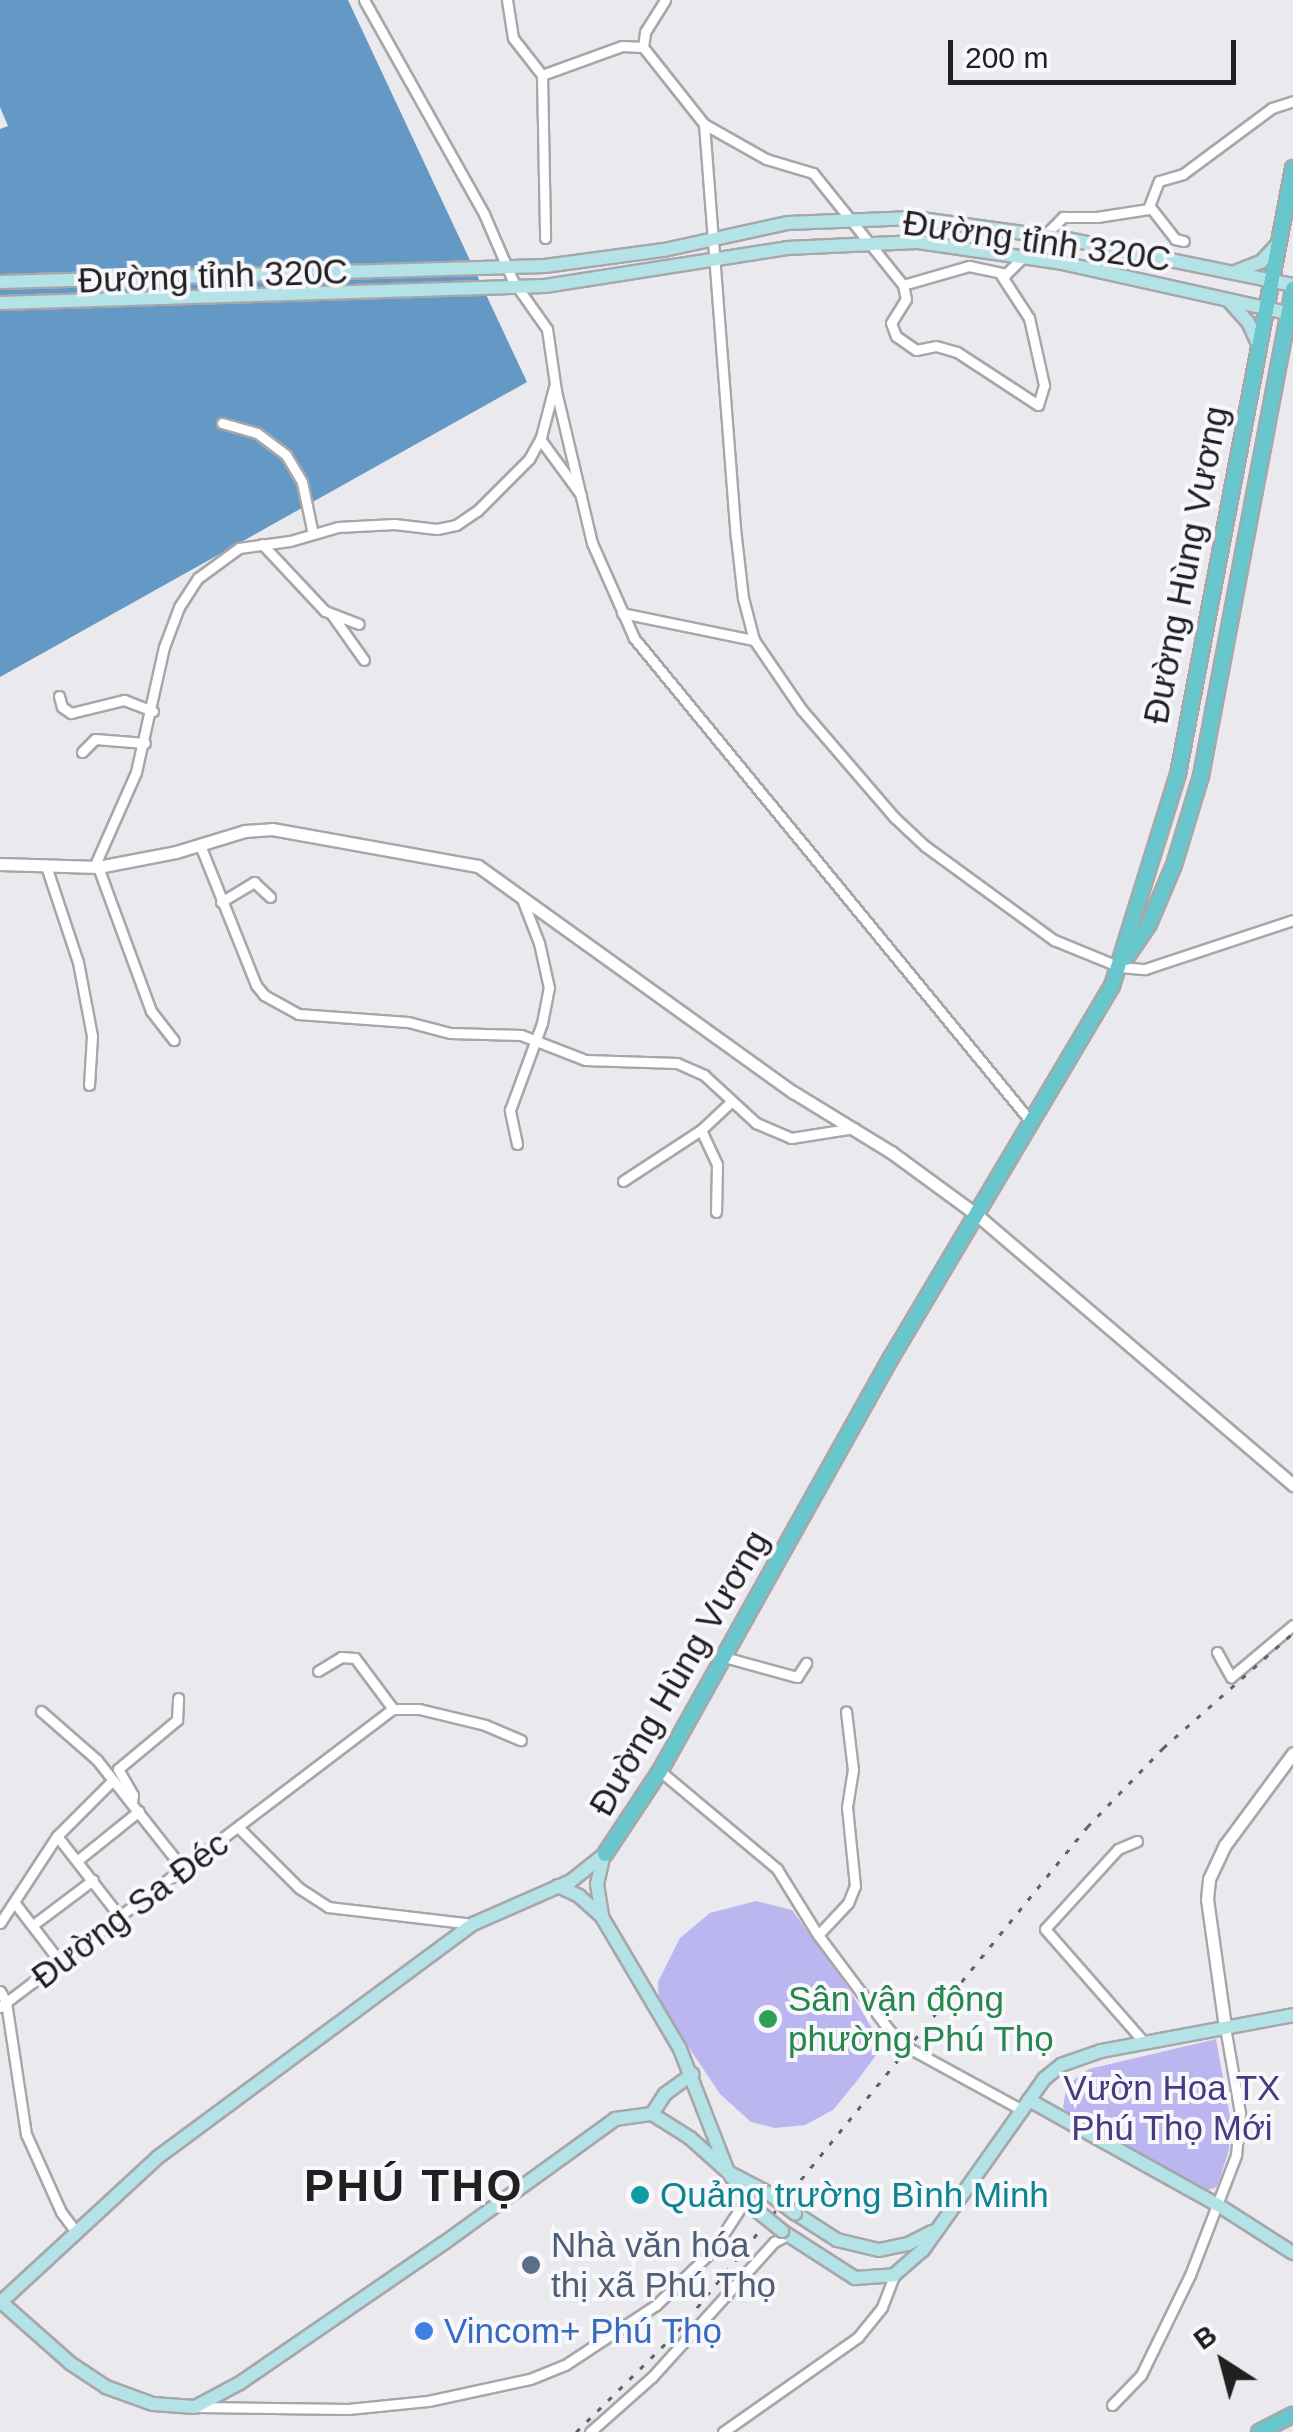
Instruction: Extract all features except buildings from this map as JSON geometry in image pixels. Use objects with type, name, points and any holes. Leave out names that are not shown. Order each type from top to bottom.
[{"type":"main road","name":"Đường Hùng Vương","points":[[1120,968],[1130,916],[1178,774],[1293,168]]},
{"type":"main road","name":"Đường tỉnh 320C","points":[[0,282],[545,266],[602,260],[788,223],[914,218],[1044,236],[1293,287]]},
{"type":"main road","name":"Đường tỉnh 320C","points":[[0,303],[545,286],[604,280],[787,248],[917,242],[1023,258],[1288,313]]},
{"type":"main road","points":[[1231,272],[1260,262],[1276,246]]},
{"type":"main road","name":"Đường Hùng Vương","points":[[0,2302],[158,2157],[473,1924],[582,1874],[604,1854],[660,1770],[891,1358],[1149,924],[1174,866],[1201,776],[1293,287]]},
{"type":"main road","points":[[1226,299],[1248,322],[1258,343]]},
{"type":"main road","points":[[602,1917],[597,1884],[604,1854]]},
{"type":"main road","points":[[558,1886],[579,1896],[602,1917],[693,2074],[728,2172],[750,2205],[785,2233],[855,2278],[894,2275],[923,2250],[1051,2072],[1071,2059],[1293,2015]]},
{"type":"main road","points":[[652,2114],[665,2094],[693,2074]]},
{"type":"main road","points":[[1026,2105],[1218,2205],[1293,2253]]},
{"type":"main road","points":[[0,2302],[70,2363],[106,2387],[153,2404],[195,2407],[240,2384],[444,2243],[590,2134],[630,2114],[652,2114],[690,2138],[728,2172],[768,2193],[837,2240],[879,2250],[908,2244],[934,2231]]},
{"type":"main road","points":[[1258,2432],[1293,2415]]},
{"type":"street","points":[[364,0],[484,214],[517,287],[547,329],[554,385],[596,553],[643,651],[1010,1102],[1032,1123]]},
{"type":"street","points":[[506,0],[512,38],[542,76],[545,238]]},
{"type":"street","points":[[665,0],[645,32],[643,47],[704,124],[766,159],[810,170],[904,285],[906,299],[891,324],[896,336],[916,350],[936,346],[957,352],[1038,406],[1044,385],[1029,318],[1002,276],[969,266],[904,285]]},
{"type":"street","points":[[542,76],[622,46],[643,47]]},
{"type":"street","points":[[1151,208],[1162,179],[1182,174],[1272,108],[1293,101]]},
{"type":"street","points":[[704,124],[743,598],[754,640],[802,710],[924,846],[1054,940],[1120,968],[1145,970],[1293,920]]},
{"type":"street","points":[[1002,276],[1067,216],[1097,218],[1151,208]]},
{"type":"street","points":[[1151,208],[1175,238],[1184,241]]},
{"type":"street","points":[[174,1040],[151,1011],[96,867],[145,743],[164,646],[185,594],[231,553],[262,544],[338,527],[394,524],[437,529],[456,525],[477,511],[529,459],[540,439],[554,385]]},
{"type":"street","points":[[222,423],[257,434],[286,455],[302,482],[312,534]]},
{"type":"street","points":[[540,439],[582,498]]},
{"type":"street","points":[[262,544],[332,615],[364,660]]},
{"type":"street","points":[[622,613],[754,640]]},
{"type":"street","points":[[332,615],[359,624]]},
{"type":"street","points":[[59,696],[62,708],[71,713],[124,700],[153,711]]},
{"type":"street","points":[[82,752],[96,739],[145,743]]},
{"type":"street","points":[[0,864],[96,867],[257,830],[340,839],[464,862],[520,892],[793,1092],[854,1128],[977,1214],[1293,1484]]},
{"type":"street","points":[[200,845],[260,991],[298,1014],[408,1022],[450,1034],[512,1034],[586,1060],[686,1066],[756,1123],[791,1138],[854,1128]]},
{"type":"street","points":[[46,866],[82,980],[94,1053],[88,1084]]},
{"type":"street","points":[[221,902],[254,882],[270,897]]},
{"type":"street","points":[[517,1144],[510,1110],[548,1002],[546,968],[520,892]]},
{"type":"street","points":[[623,1181],[701,1130],[732,1101]]},
{"type":"street","points":[[701,1130],[716,1166],[716,1212]]},
{"type":"street","points":[[1217,1652],[1231,1677],[1293,1625]]},
{"type":"street","points":[[318,1671],[341,1657],[355,1658],[393,1709]]},
{"type":"street","points":[[724,1658],[797,1677],[806,1662]]},
{"type":"street","points":[[136,1806],[118,1769],[176,1720],[178,1698]]},
{"type":"street","points":[[240,1829],[393,1709],[419,1710],[485,1725],[520,1740]]},
{"type":"street","points":[[40,1711],[136,1806],[184,1870]]},
{"type":"street","points":[[818,1935],[848,1903],[855,1886],[848,1807],[853,1770],[846,1712]]},
{"type":"street","points":[[1112,2405],[1141,2375],[1190,2275],[1236,2154],[1239,2129],[1207,1899],[1209,1878],[1225,1846],[1293,1753]]},
{"type":"street","points":[[660,1770],[777,1869],[818,1935],[884,2026],[907,2047],[1026,2105]]},
{"type":"street","points":[[0,1923],[58,1836],[112,1780]]},
{"type":"street","points":[[78,1860],[136,1806]]},
{"type":"street","name":"Đường Sa Đéc","points":[[3,2005],[240,1829],[299,1888],[328,1907],[473,1924]]},
{"type":"street","points":[[58,1836],[120,1917]]},
{"type":"street","points":[[1137,1840],[1118,1848],[1045,1930],[1144,2042]]},
{"type":"street","points":[[33,1925],[93,1880]]},
{"type":"street","points":[[14,1902],[60,1962]]},
{"type":"street","points":[[0,1991],[26,2134],[61,2212],[76,2234]]},
{"type":"street","points":[[195,2407],[266,2412],[348,2409],[428,2401],[530,2379],[577,2358],[656,2304],[713,2250],[750,2205]]},
{"type":"street","points":[[590,2432],[652,2378],[785,2233]]},
{"type":"street","points":[[722,2432],[831,2360],[858,2337],[882,2307],[894,2275]]},
{"type":"green space","name":"Sân vận động phường Phú Thọ","points":[[756,1901],[792,1910],[847,1986],[876,2035],[877,2054],[856,2082],[833,2110],[805,2125],[775,2128],[751,2122],[720,2094],[659,2003],[658,1982],[680,1938],[710,1913]]},
{"type":"green space","name":"Vườn Hoa TX Phú Thọ Mới","points":[[1216,2039],[1231,2123],[1229,2150],[1217,2187],[1208,2190],[1070,2117],[1063,2107],[1067,2085],[1089,2069]]},
{"type":"water","points":[[0,0],[348,0],[527,382],[0,677],[0,129],[8,126],[0,107]]},
{"type":"railway","points":[[576,2432],[678,2331],[1087,1827],[1163,1748],[1293,1633]]},
{"type":"place","name":"Sân vận động phường Phú Thọ","points":[[768,2019]]},
{"type":"place","name":"Quảng trường Bình Minh","points":[[640,2195]]},
{"type":"place","name":"Nhà văn hóa thị xã Phú Thọ","points":[[531,2265]]},
{"type":"place","name":"Vincom+ Phú Thọ","points":[[424,2331]]},
{"type":"district","name":"PHÚ THỌ","points":[[414,2186]]}]
